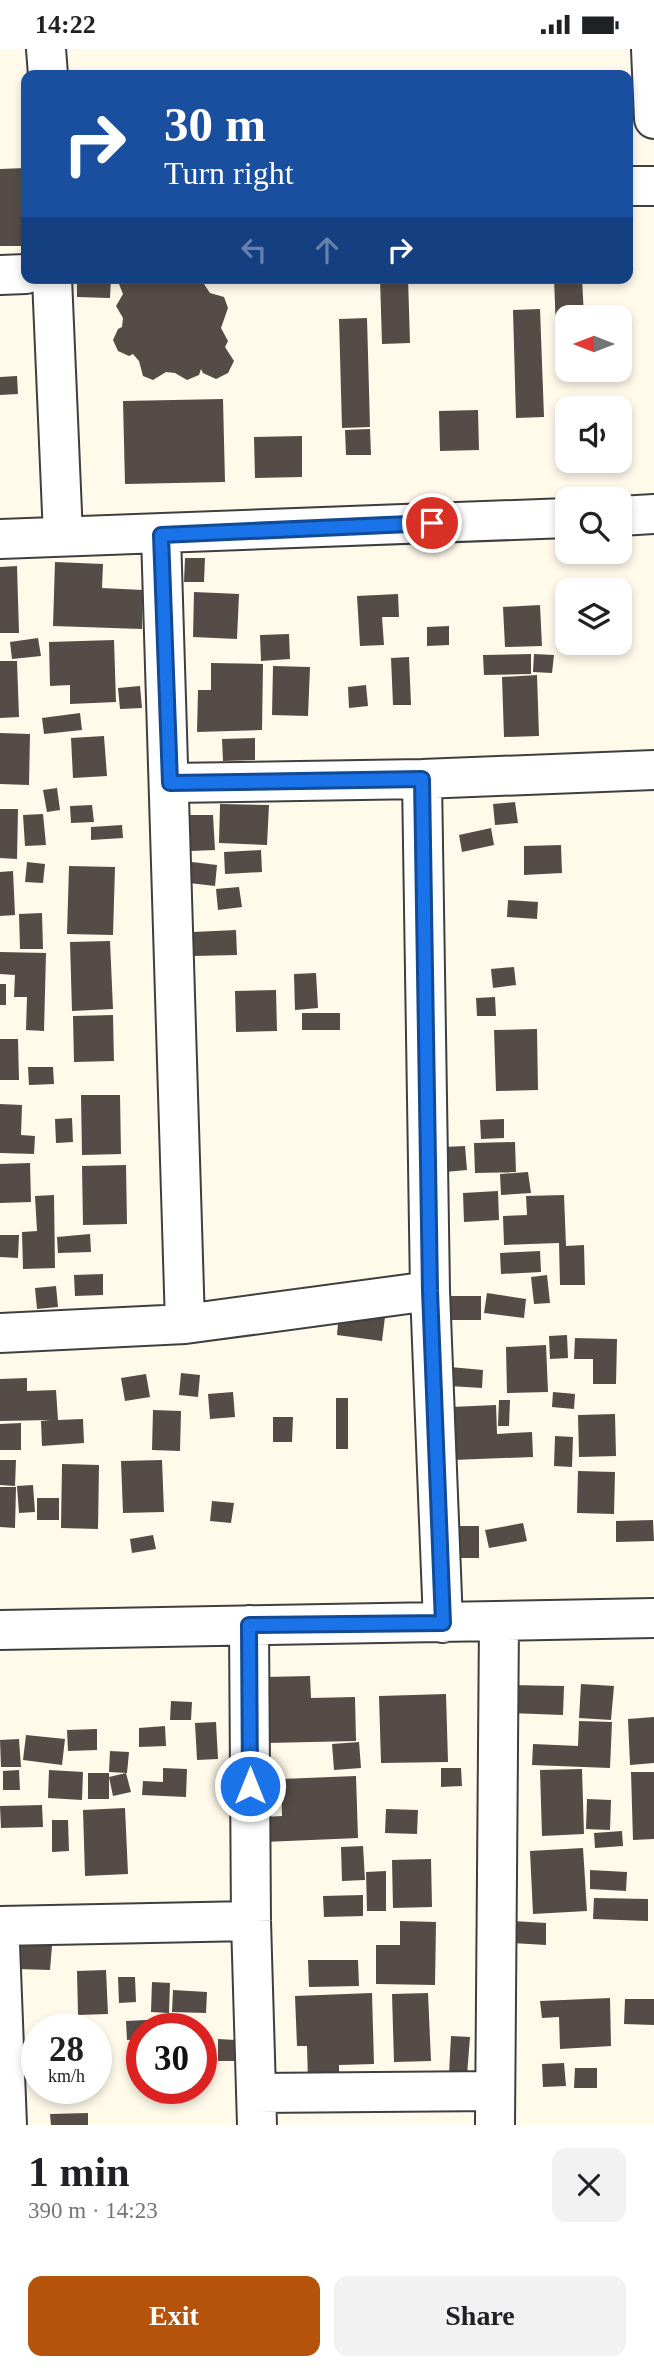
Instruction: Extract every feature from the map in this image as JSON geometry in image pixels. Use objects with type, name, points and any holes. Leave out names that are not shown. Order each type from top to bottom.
[{"type":"street","points":[[46,49],[48,70]]},
{"type":"street","points":[[651,49],[654,119]]},
{"type":"street","points":[[633,187],[654,186]]},
{"type":"street","points":[[0,275],[21,274]]},
{"type":"street","points":[[52,284],[63,536]]},
{"type":"street","points":[[632,515],[654,514]]},
{"type":"street","points":[[0,539],[555,519]]},
{"type":"street","points":[[161,535],[185,1324]]},
{"type":"street","points":[[170,783],[422,779],[654,770]]},
{"type":"street","points":[[422,779],[430,1291],[443,1623]]},
{"type":"street","points":[[0,1333],[185,1324],[430,1291]]},
{"type":"street","points":[[0,1630],[654,1618]]},
{"type":"street","points":[[249,1625],[251,1921],[257,2109],[495,2108],[499,1622]]},
{"type":"street","points":[[0,1926],[251,1921]]},
{"type":"street","points":[[0,1945],[7,2125]]},
{"type":"building","points":[[21,168],[21,246],[0,246],[0,169]]},
{"type":"building","points":[[77,284],[111,284],[110,298],[77,297]]},
{"type":"building","points":[[119,284],[204,284],[210,293],[224,297],[228,308],[221,328],[228,341],[225,347],[234,361],[228,373],[216,379],[203,373],[201,369],[199,375],[187,380],[175,373],[166,372],[153,380],[143,376],[139,361],[133,354],[129,356],[118,351],[113,340],[118,329],[122,327],[123,318],[116,306],[123,294]]},
{"type":"building","points":[[380,284],[408,284],[410,343],[382,344]]},
{"type":"building","points":[[554,284],[582,284],[583,305],[555,305]]},
{"type":"building","points":[[540,309],[544,417],[516,418],[513,310]]},
{"type":"building","points":[[367,318],[370,427],[342,428],[339,319]]},
{"type":"building","points":[[17,376],[18,394],[0,395],[0,377]]},
{"type":"building","points":[[223,399],[225,482],[125,484],[123,401]]},
{"type":"building","points":[[478,410],[479,450],[440,451],[439,411]]},
{"type":"building","points":[[370,429],[371,455],[346,455],[345,430]]},
{"type":"building","points":[[302,436],[302,477],[255,478],[254,437]]},
{"type":"building","points":[[185,558],[205,558],[204,582],[184,582]]},
{"type":"building","points":[[55,562],[103,564],[102,588],[143,590],[142,629],[53,626]]},
{"type":"building","points":[[17,566],[19,633],[0,633],[0,567]]},
{"type":"building","points":[[194,592],[239,594],[237,639],[193,637]]},
{"type":"building","points":[[398,594],[399,617],[382,617],[384,645],[360,646],[357,596]]},
{"type":"building","points":[[540,605],[542,646],[505,647],[503,607]]},
{"type":"building","points":[[449,626],[449,645],[427,646],[427,627]]},
{"type":"building","points":[[289,634],[290,659],[261,661],[260,635]]},
{"type":"building","points":[[38,638],[41,656],[12,659],[10,642]]},
{"type":"building","points":[[114,640],[116,702],[70,704],[70,685],[50,686],[49,642]]},
{"type":"building","points":[[531,654],[531,674],[484,675],[483,655]]},
{"type":"building","points":[[534,654],[554,655],[552,673],[533,672]]},
{"type":"building","points":[[409,657],[411,705],[393,705],[391,658]]},
{"type":"building","points":[[0,661],[17,661],[19,717],[0,718]]},
{"type":"building","points":[[211,663],[263,664],[262,730],[197,732],[198,690],[211,690]]},
{"type":"building","points":[[273,666],[310,667],[308,716],[272,715]]},
{"type":"building","points":[[537,675],[539,736],[504,737],[502,677]]},
{"type":"building","points":[[366,685],[368,706],[349,708],[348,687]]},
{"type":"building","points":[[140,686],[142,708],[120,709],[118,688]]},
{"type":"building","points":[[80,713],[82,730],[44,734],[42,718]]},
{"type":"building","points":[[0,733],[30,734],[29,785],[0,784]]},
{"type":"building","points":[[104,736],[107,776],[73,778],[71,738]]},
{"type":"building","points":[[255,738],[255,760],[223,761],[222,739]]},
{"type":"building","points":[[57,788],[60,810],[47,812],[43,790]]},
{"type":"building","points":[[515,802],[518,823],[495,825],[493,804]]},
{"type":"building","points":[[220,804],[269,805],[267,845],[219,843]]},
{"type":"building","points":[[92,805],[94,822],[71,823],[70,806]]},
{"type":"building","points":[[0,809],[18,809],[17,859],[0,858]]},
{"type":"building","points":[[43,814],[46,845],[25,846],[23,815]]},
{"type":"building","points":[[189,815],[213,815],[215,850],[191,851]]},
{"type":"building","points":[[122,825],[123,838],[91,840],[91,827]]},
{"type":"building","points":[[491,828],[494,845],[462,852],[459,835]]},
{"type":"building","points":[[561,845],[562,873],[524,875],[524,846]]},
{"type":"building","points":[[261,850],[262,872],[225,874],[224,852]]},
{"type":"building","points":[[27,862],[45,864],[43,883],[25,882]]},
{"type":"building","points":[[192,862],[217,865],[215,886],[189,883]]},
{"type":"building","points":[[69,866],[115,867],[113,935],[67,934]]},
{"type":"building","points":[[13,871],[15,915],[0,916],[0,872]]},
{"type":"building","points":[[239,887],[242,907],[218,910],[216,889]]},
{"type":"building","points":[[508,900],[538,902],[537,919],[507,917]]},
{"type":"building","points":[[42,913],[43,949],[20,949],[19,914]]},
{"type":"building","points":[[236,930],[237,955],[193,956],[193,932]]},
{"type":"building","points":[[110,941],[113,1009],[72,1011],[70,942]]},
{"type":"building","points":[[0,952],[46,953],[44,1031],[26,1030],[27,997],[14,997],[15,975],[0,974]]},
{"type":"building","points":[[514,967],[516,985],[493,988],[491,969]]},
{"type":"building","points":[[316,973],[318,1008],[295,1010],[294,974]]},
{"type":"building","points":[[0,984],[6,984],[6,1005],[0,1005]]},
{"type":"building","points":[[276,990],[277,1031],[236,1032],[235,991]]},
{"type":"building","points":[[495,997],[496,1016],[477,1016],[476,998]]},
{"type":"building","points":[[302,1013],[340,1013],[340,1030],[302,1030]]},
{"type":"building","points":[[113,1015],[114,1061],[74,1062],[73,1016]]},
{"type":"building","points":[[537,1029],[538,1090],[496,1091],[494,1030]]},
{"type":"building","points":[[0,1039],[18,1039],[19,1080],[0,1080]]},
{"type":"building","points":[[28,1067],[53,1067],[54,1084],[29,1085]]},
{"type":"building","points":[[81,1095],[120,1095],[121,1154],[82,1155]]},
{"type":"building","points":[[0,1104],[22,1105],[21,1135],[35,1136],[34,1154],[0,1153]]},
{"type":"building","points":[[72,1118],[73,1142],[56,1143],[55,1119]]},
{"type":"building","points":[[504,1119],[504,1138],[481,1139],[480,1120]]},
{"type":"building","points":[[515,1142],[516,1172],[475,1173],[474,1143]]},
{"type":"building","points":[[465,1146],[467,1170],[445,1172],[443,1147]]},
{"type":"building","points":[[30,1163],[31,1202],[0,1203],[0,1164]]},
{"type":"building","points":[[126,1165],[127,1224],[83,1225],[82,1166]]},
{"type":"building","points":[[528,1172],[531,1193],[501,1195],[500,1174]]},
{"type":"building","points":[[498,1191],[499,1220],[464,1222],[463,1193]]},
{"type":"building","points":[[54,1195],[55,1268],[23,1269],[22,1232],[37,1231],[35,1196]]},
{"type":"building","points":[[564,1195],[566,1246],[584,1245],[585,1285],[560,1285],[559,1243],[504,1245],[503,1216],[527,1215],[526,1196]]},
{"type":"building","points":[[90,1234],[91,1252],[58,1253],[57,1237]]},
{"type":"building","points":[[0,1235],[19,1235],[18,1258],[0,1257]]},
{"type":"building","points":[[540,1251],[541,1272],[501,1274],[500,1253]]},
{"type":"building","points":[[103,1274],[103,1295],[75,1296],[74,1275]]},
{"type":"building","points":[[547,1275],[550,1303],[534,1304],[531,1277]]},
{"type":"building","points":[[56,1286],[58,1307],[37,1309],[35,1288]]},
{"type":"building","points":[[487,1293],[526,1299],[524,1318],[484,1313]]},
{"type":"building","points":[[449,1296],[481,1296],[481,1320],[449,1320]]},
{"type":"building","points":[[339,1312],[385,1317],[382,1341],[337,1335]]},
{"type":"building","points":[[567,1335],[568,1358],[550,1359],[549,1336]]},
{"type":"building","points":[[575,1338],[617,1339],[616,1384],[593,1384],[593,1359],[574,1359]]},
{"type":"building","points":[[546,1345],[548,1392],[507,1393],[506,1347]]},
{"type":"building","points":[[450,1367],[483,1370],[482,1388],[449,1386]]},
{"type":"building","points":[[181,1373],[200,1375],[198,1397],[179,1395]]},
{"type":"building","points":[[146,1374],[150,1397],[125,1401],[121,1378]]},
{"type":"building","points":[[27,1378],[27,1391],[56,1390],[58,1420],[83,1419],[84,1443],[42,1446],[41,1421],[50,1420],[0,1421],[0,1379]]},
{"type":"building","points":[[233,1392],[235,1417],[210,1419],[208,1394]]},
{"type":"building","points":[[553,1392],[575,1394],[574,1409],[552,1407]]},
{"type":"building","points":[[336,1398],[348,1398],[348,1449],[336,1449]]},
{"type":"building","points":[[499,1400],[510,1400],[509,1426],[498,1426]]},
{"type":"building","points":[[496,1405],[497,1434],[532,1432],[533,1457],[453,1460],[451,1407]]},
{"type":"building","points":[[153,1410],[181,1411],[180,1451],[152,1450]]},
{"type":"building","points":[[615,1414],[616,1456],[579,1457],[578,1415]]},
{"type":"building","points":[[273,1417],[293,1417],[292,1442],[273,1442]]},
{"type":"building","points":[[21,1423],[21,1450],[0,1450],[0,1424]]},
{"type":"building","points":[[555,1436],[573,1437],[572,1467],[554,1466]]},
{"type":"building","points":[[0,1460],[16,1460],[15,1486],[0,1485]]},
{"type":"building","points":[[162,1460],[164,1512],[123,1513],[121,1461]]},
{"type":"building","points":[[62,1464],[99,1465],[98,1529],[61,1528]]},
{"type":"building","points":[[578,1471],[615,1472],[614,1514],[577,1513]]},
{"type":"building","points":[[33,1485],[35,1512],[19,1513],[17,1486]]},
{"type":"building","points":[[0,1487],[16,1487],[15,1528],[0,1527]]},
{"type":"building","points":[[37,1498],[59,1498],[59,1520],[37,1520]]},
{"type":"building","points":[[212,1501],[234,1503],[231,1523],[210,1521]]},
{"type":"building","points":[[653,1520],[654,1541],[616,1542],[616,1521]]},
{"type":"building","points":[[523,1523],[527,1541],[489,1548],[485,1530]]},
{"type":"building","points":[[446,1526],[479,1526],[479,1558],[447,1558]]},
{"type":"building","points":[[153,1535],[156,1549],[132,1553],[130,1539]]},
{"type":"building","points":[[310,1676],[311,1698],[355,1697],[356,1741],[266,1743],[265,1677]]},
{"type":"building","points":[[581,1684],[614,1686],[611,1720],[579,1718]]},
{"type":"building","points":[[510,1685],[564,1686],[563,1715],[509,1713]]},
{"type":"building","points":[[446,1694],[448,1762],[381,1763],[379,1696]]},
{"type":"building","points":[[171,1701],[192,1702],[191,1720],[170,1720]]},
{"type":"building","points":[[654,1717],[654,1763],[630,1765],[628,1719]]},
{"type":"building","points":[[579,1721],[612,1722],[610,1768],[532,1765],[533,1744],[578,1746]]},
{"type":"building","points":[[216,1722],[218,1759],[197,1760],[195,1723]]},
{"type":"building","points":[[165,1726],[166,1746],[139,1747],[139,1728]]},
{"type":"building","points":[[97,1729],[97,1750],[68,1751],[67,1730]]},
{"type":"building","points":[[26,1735],[65,1739],[62,1765],[23,1760]]},
{"type":"building","points":[[19,1739],[21,1767],[1,1767],[0,1740]]},
{"type":"building","points":[[359,1742],[361,1768],[334,1770],[332,1744]]},
{"type":"building","points":[[110,1751],[129,1752],[127,1773],[109,1772]]},
{"type":"building","points":[[163,1768],[187,1769],[186,1797],[142,1795],[143,1781],[163,1782]]},
{"type":"building","points":[[441,1768],[461,1768],[462,1786],[441,1787]]},
{"type":"building","points":[[582,1769],[584,1834],[542,1836],[540,1770]]},
{"type":"building","points":[[19,1770],[20,1790],[3,1790],[3,1771]]},
{"type":"building","points":[[49,1770],[83,1772],[82,1800],[48,1798]]},
{"type":"building","points":[[631,1772],[654,1772],[654,1839],[633,1840]]},
{"type":"building","points":[[88,1773],[109,1773],[109,1799],[88,1799]]},
{"type":"building","points":[[126,1773],[131,1792],[113,1796],[109,1777]]},
{"type":"building","points":[[356,1776],[358,1838],[264,1842],[263,1817],[282,1816],[281,1779]]},
{"type":"building","points":[[587,1799],[611,1800],[610,1830],[586,1829]]},
{"type":"building","points":[[42,1805],[43,1827],[1,1828],[0,1806]]},
{"type":"building","points":[[125,1808],[128,1874],[85,1876],[83,1810]]},
{"type":"building","points":[[386,1809],[418,1810],[417,1834],[385,1833]]},
{"type":"building","points":[[52,1820],[68,1820],[69,1851],[52,1852]]},
{"type":"building","points":[[622,1831],[623,1846],[595,1848],[594,1833]]},
{"type":"building","points":[[363,1846],[365,1880],[342,1881],[341,1847]]},
{"type":"building","points":[[583,1848],[587,1911],[533,1914],[530,1851]]},
{"type":"building","points":[[431,1859],[432,1907],[393,1908],[392,1860]]},
{"type":"building","points":[[590,1870],[627,1872],[626,1891],[590,1889]]},
{"type":"building","points":[[386,1871],[386,1911],[367,1911],[366,1872]]},
{"type":"building","points":[[363,1895],[363,1916],[324,1917],[323,1896]]},
{"type":"building","points":[[594,1898],[648,1899],[648,1921],[593,1919]]},
{"type":"building","points":[[400,1921],[436,1922],[435,1985],[376,1984],[376,1945],[400,1945]]},
{"type":"building","points":[[513,1921],[546,1923],[546,1945],[512,1943]]},
{"type":"building","points":[[18,1945],[52,1946],[50,1970],[17,1969]]},
{"type":"building","points":[[308,1960],[358,1960],[359,1986],[309,1987]]},
{"type":"building","points":[[106,1970],[108,2013],[78,2013],[77,1971]]},
{"type":"building","points":[[118,1977],[135,1977],[136,2002],[119,2003]]},
{"type":"building","points":[[152,1982],[170,1983],[169,2013],[151,2012]]},
{"type":"building","points":[[173,1990],[207,1992],[206,2013],[172,2012]]},
{"type":"building","points":[[372,1993],[374,2064],[339,2065],[339,2079],[308,2080],[307,2046],[297,2046],[295,1996]]},
{"type":"building","points":[[428,1993],[431,2061],[394,2062],[392,1994]]},
{"type":"building","points":[[610,1998],[611,2046],[560,2049],[559,2017],[542,2018],[540,2001]]},
{"type":"building","points":[[625,1999],[654,1999],[654,2025],[624,2024]]},
{"type":"building","points":[[451,2036],[470,2037],[467,2075],[449,2074]]},
{"type":"building","points":[[218,2039],[236,2040],[236,2061],[218,2061]]},
{"type":"building","points":[[564,2063],[566,2086],[543,2087],[542,2064]]},
{"type":"building","points":[[575,2068],[597,2068],[597,2088],[574,2088]]},
{"type":"building","points":[[88,2113],[88,2125],[51,2125],[50,2114]]},
{"type":"route","points":[[250,1786],[249,1625],[443,1623],[430,1291],[422,779],[170,783],[161,535],[432,523]]}]
